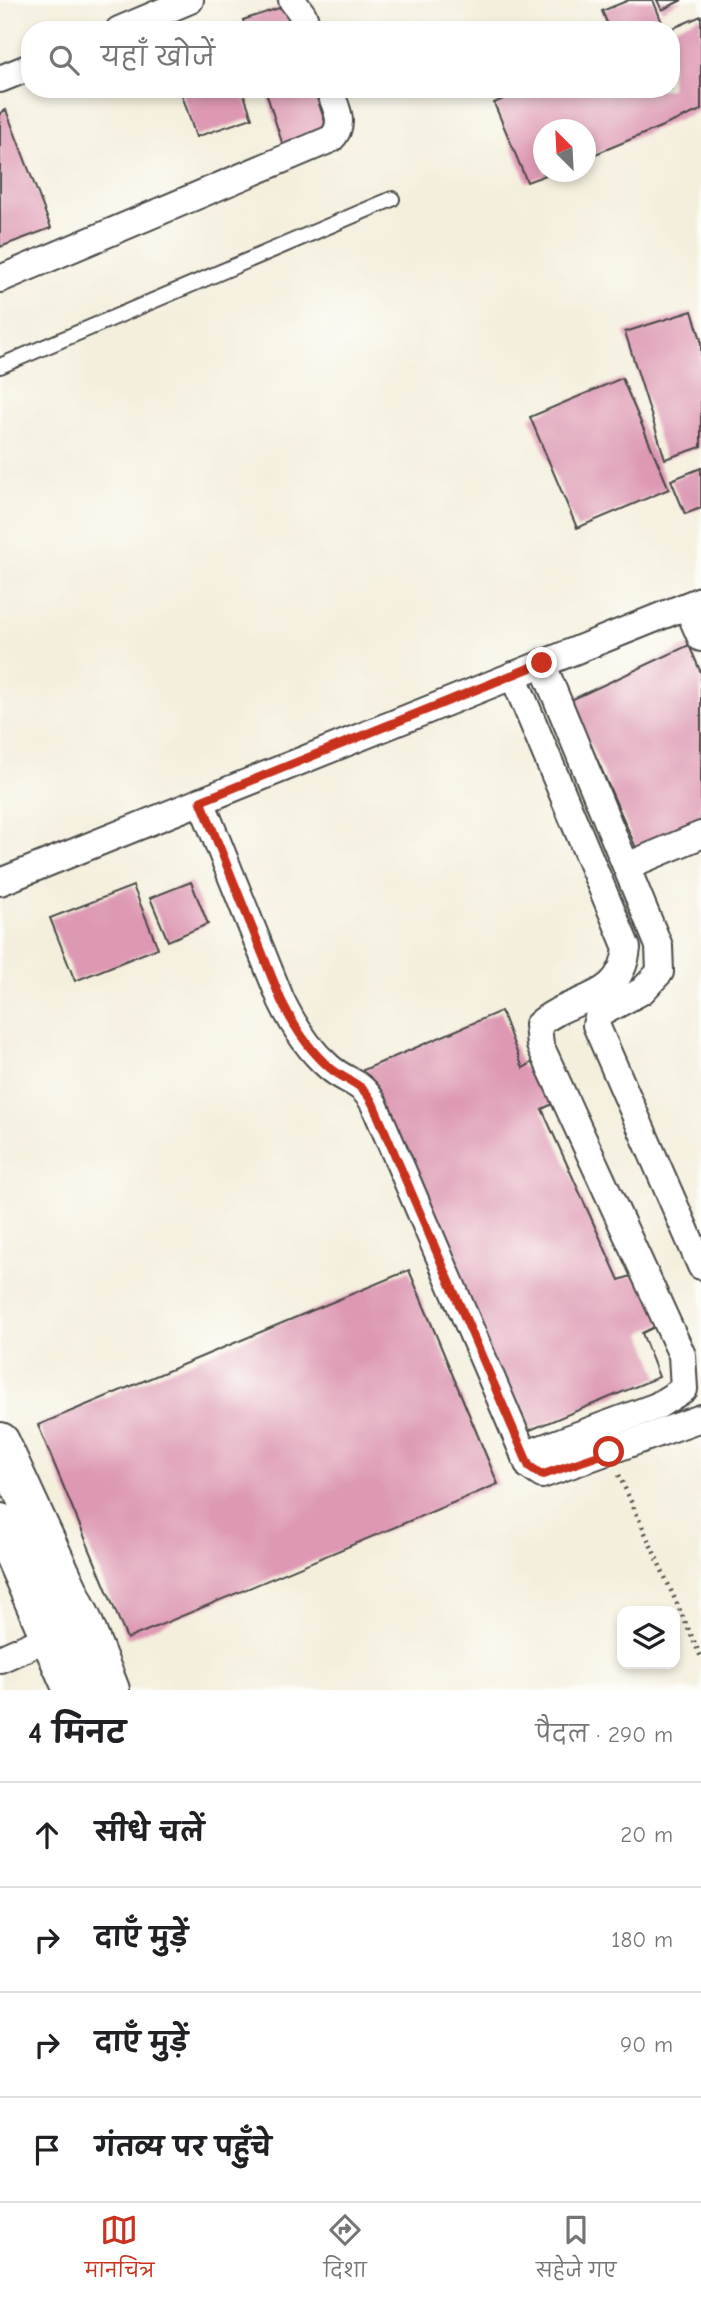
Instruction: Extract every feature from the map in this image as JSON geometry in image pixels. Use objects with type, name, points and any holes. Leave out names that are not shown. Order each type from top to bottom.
[{"type":"main road","points":[[0,1442],[110,1690]]},
{"type":"main road","points":[[0,1522],[73,1690]]},
{"type":"street","points":[[140,21],[190,0]]},
{"type":"street","points":[[292,0],[305,21]]},
{"type":"street","points":[[0,79],[21,71]]},
{"type":"street","points":[[0,279],[331,139],[340,129],[332,98]]},
{"type":"street","points":[[0,882],[694,603],[701,638]]},
{"type":"street","points":[[542,663],[659,946],[660,972],[642,991],[599,1014],[596,1025],[701,1266]]},
{"type":"street","points":[[513,675],[627,948],[625,968],[612,985],[550,1014],[538,1025],[540,1045],[682,1356],[684,1389],[657,1406],[524,1454]]},
{"type":"street","points":[[201,801],[281,1000],[296,1029],[327,1066],[359,1084],[370,1098],[533,1471],[542,1475],[701,1418]]},
{"type":"street","points":[[627,866],[701,835]]},
{"type":"street","points":[[0,1659],[51,1636]]},
{"type":"lane","points":[[0,366],[392,199]]},
{"type":"path","points":[[609,1452],[701,1657]]},
{"type":"building","points":[[629,0],[653,0],[661,21],[606,21],[602,11]]},
{"type":"building","points":[[657,0],[682,0],[662,10]]},
{"type":"building","points":[[288,5],[292,21],[243,21]]},
{"type":"building","points":[[701,16],[701,110],[596,154],[596,119],[533,119],[533,180],[527,182],[494,103],[505,98],[680,98],[680,25]]},
{"type":"building","points":[[183,98],[245,98],[252,118],[196,137]]},
{"type":"building","points":[[268,98],[317,98],[330,137],[285,152]]},
{"type":"building","points":[[6,110],[51,228],[0,247],[0,113]]},
{"type":"building","points":[[692,311],[701,340],[701,447],[665,459],[625,332]]},
{"type":"building","points":[[622,378],[669,489],[577,528],[530,417]]},
{"type":"building","points":[[701,468],[701,508],[685,514],[671,480]]},
{"type":"building","points":[[689,645],[701,673],[701,823],[637,850],[571,700]]},
{"type":"building","points":[[191,882],[208,924],[168,941],[150,898]]},
{"type":"building","points":[[133,886],[158,948],[75,981],[50,918]]},
{"type":"building","points":[[501,1011],[523,1068],[548,1053],[567,1097],[542,1109],[619,1280],[646,1271],[669,1320],[642,1333],[659,1377],[523,1433],[361,1071]]},
{"type":"building","points":[[409,1270],[498,1484],[127,1639],[38,1425]]},
{"type":"route","points":[[542,663],[201,801],[281,1000],[296,1029],[327,1066],[364,1088],[373,1104],[529,1466],[542,1475],[609,1452]]}]
